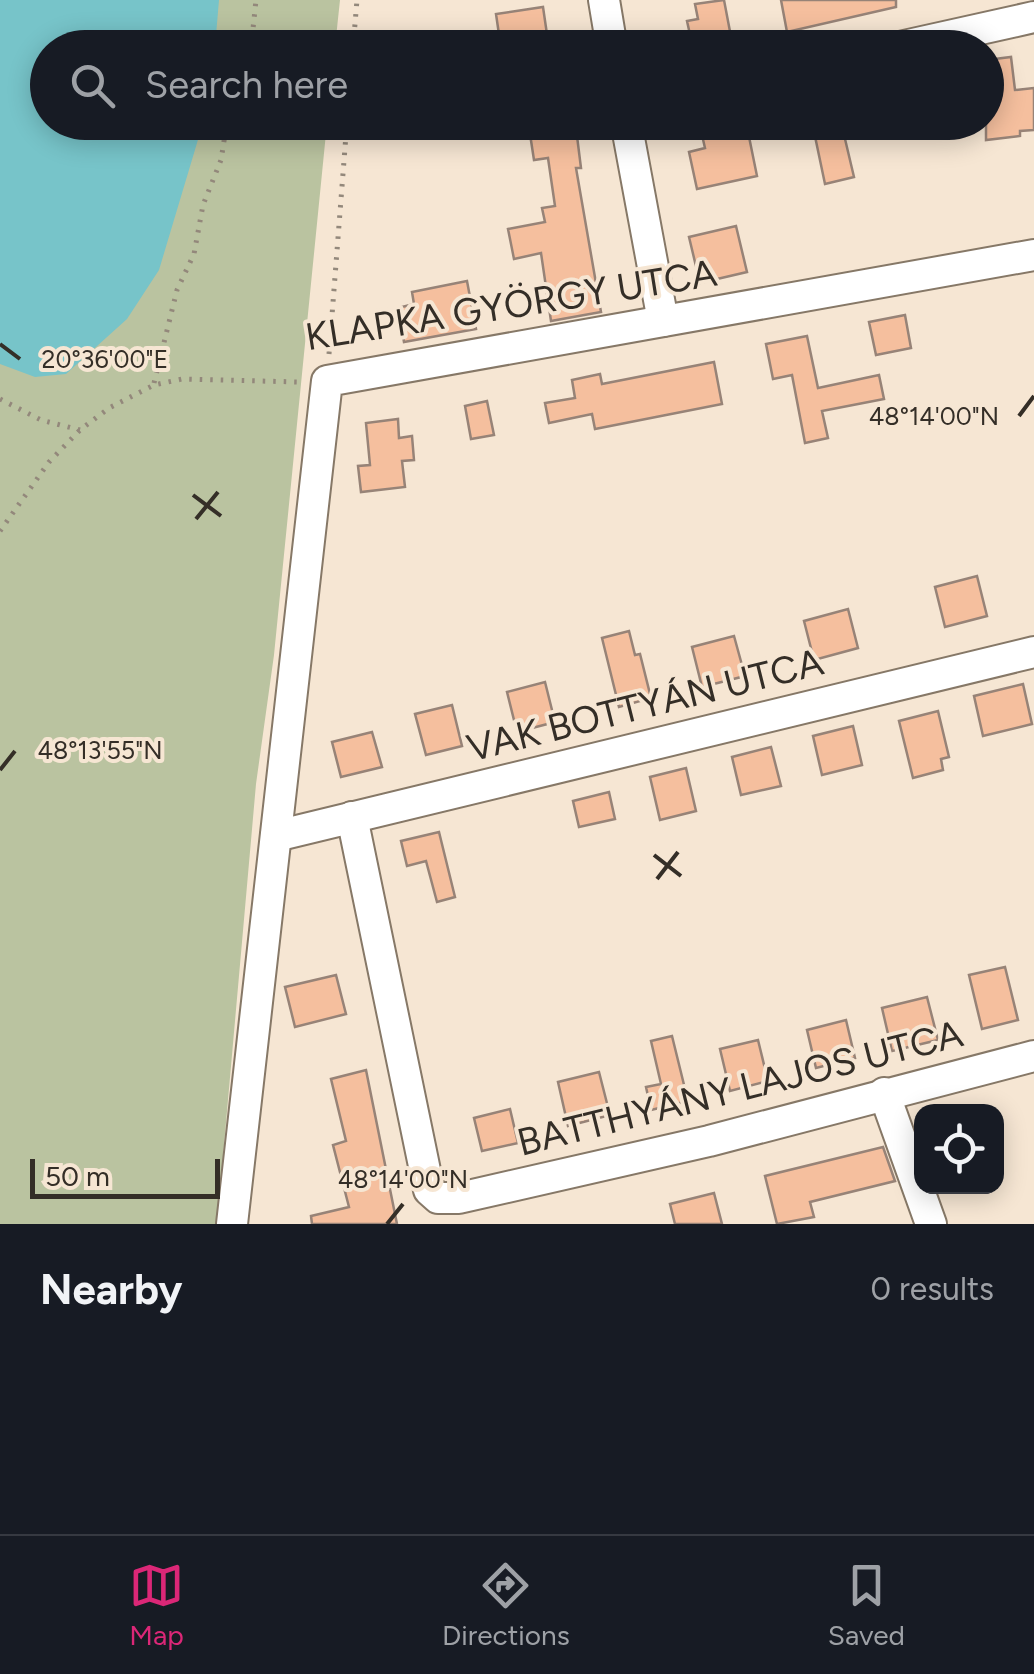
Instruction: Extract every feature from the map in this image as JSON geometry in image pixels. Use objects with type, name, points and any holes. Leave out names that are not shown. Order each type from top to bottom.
[{"type":"street","points":[[604,0],[609,30]]},
{"type":"street","points":[[976,30],[1034,17]]},
{"type":"street","points":[[629,140],[663,321]]},
{"type":"street","name":"KLAPKA GYÖRGY UTCA","points":[[327,381],[1034,255]]},
{"type":"street","points":[[232,1224],[327,381]]},
{"type":"street","name":"VAK BOTTYÁN UTCA","points":[[276,836],[1034,652]]},
{"type":"street","name":"BATTHYÁNY LAJOS UTCA","points":[[352,818],[429,1190],[438,1198],[459,1198],[709,1141],[1034,1056]]},
{"type":"street","points":[[884,1093],[931,1224]]},
{"type":"path","points":[[253,30],[256,0]]},
{"type":"path","points":[[354,30],[357,0]]},
{"type":"path","points":[[154,385],[173,305],[194,254],[203,205],[221,160],[224,140]]},
{"type":"path","points":[[327,381],[346,140]]},
{"type":"path","name":"KLAPKA GYÖRGY UTCA","points":[[0,531],[49,462],[80,430],[109,408],[154,385],[182,379],[327,381]]},
{"type":"path","points":[[0,399],[41,420],[80,430]]},
{"type":"green space","points":[[0,0],[340,0],[337,30],[30,30],[30,140],[325,140],[274,655],[256,784],[217,1224],[0,1224]]},
{"type":"water","points":[[0,0],[219,0],[216,30],[30,30],[30,140],[198,140],[159,270],[127,319],[66,374],[35,377],[0,364]]},
{"type":"building","points":[[724,0],[730,30],[689,30],[687,21],[698,19],[695,4]]},
{"type":"building","points":[[781,0],[896,0],[896,7],[787,30]]},
{"type":"building","points":[[543,7],[546,30],[498,30],[496,14]]},
{"type":"building","points":[[1011,57],[1015,90],[1034,88],[1034,130],[1004,138],[1004,58]]},
{"type":"building","points":[[531,140],[578,140],[581,168],[576,168],[601,312],[551,321],[541,253],[514,259],[508,229],[545,222],[542,208],[555,206],[548,158],[534,160]]},
{"type":"building","points":[[703,140],[750,140],[757,176],[697,189],[689,152],[705,148]]},
{"type":"building","points":[[816,140],[845,140],[854,177],[825,184]]},
{"type":"building","points":[[736,226],[747,272],[700,283],[689,237]]},
{"type":"building","points":[[467,281],[476,329],[404,342],[398,308],[414,304],[412,292]]},
{"type":"building","points":[[905,315],[911,348],[876,355],[869,322]]},
{"type":"building","points":[[807,336],[818,388],[879,375],[884,399],[822,411],[828,438],[805,443],[792,375],[773,379],[766,344]]},
{"type":"building","points":[[714,362],[722,404],[595,429],[592,414],[549,423],[545,403],[575,398],[572,380],[600,374],[602,384]]},
{"type":"building","points":[[487,401],[494,435],[471,439],[465,406]]},
{"type":"building","points":[[398,419],[399,438],[412,436],[414,460],[402,461],[405,487],[361,492],[358,466],[370,465],[366,423]]},
{"type":"building","points":[[977,576],[987,616],[945,627],[935,587]]},
{"type":"building","points":[[848,609],[858,648],[814,660],[804,621]]},
{"type":"building","points":[[629,631],[635,655],[640,654],[651,698],[619,707],[602,638]]},
{"type":"building","points":[[734,636],[745,676],[702,687],[692,647]]},
{"type":"building","points":[[545,682],[555,722],[517,732],[507,692]]},
{"type":"building","points":[[1023,684],[1032,724],[983,736],[974,696]]},
{"type":"building","points":[[452,705],[462,746],[426,755],[415,714]]},
{"type":"building","points":[[938,711],[949,757],[941,759],[943,770],[913,778],[899,721]]},
{"type":"building","points":[[853,726],[862,765],[822,775],[813,736]]},
{"type":"building","points":[[372,732],[382,767],[341,777],[332,742]]},
{"type":"building","points":[[771,747],[781,786],[741,795],[732,757]]},
{"type":"building","points":[[686,768],[696,811],[660,820],[650,777]]},
{"type":"building","points":[[609,792],[615,819],[579,827],[573,801]]},
{"type":"building","points":[[439,832],[455,897],[437,902],[426,861],[407,866],[401,841]]},
{"type":"building","points":[[1005,967],[1018,1020],[982,1029],[969,975]]},
{"type":"building","points":[[336,975],[346,1014],[295,1027],[285,987]]},
{"type":"building","points":[[927,997],[938,1040],[892,1051],[882,1008]]},
{"type":"building","points":[[846,1020],[855,1058],[816,1068],[807,1030]]},
{"type":"building","points":[[672,1036],[688,1101],[651,1110],[646,1087],[661,1084],[651,1041]]},
{"type":"building","points":[[758,1040],[768,1081],[730,1091],[720,1049]]},
{"type":"building","points":[[366,1070],[397,1224],[312,1224],[311,1216],[349,1207],[333,1145],[346,1141],[331,1079]]},
{"type":"building","points":[[599,1072],[610,1115],[568,1126],[558,1082]]},
{"type":"building","points":[[510,1109],[518,1143],[482,1151],[474,1118]]},
{"type":"building","points":[[883,1147],[895,1181],[810,1202],[814,1217],[777,1224],[765,1176]]},
{"type":"building","points":[[714,1193],[722,1224],[675,1224],[670,1204]]}]
